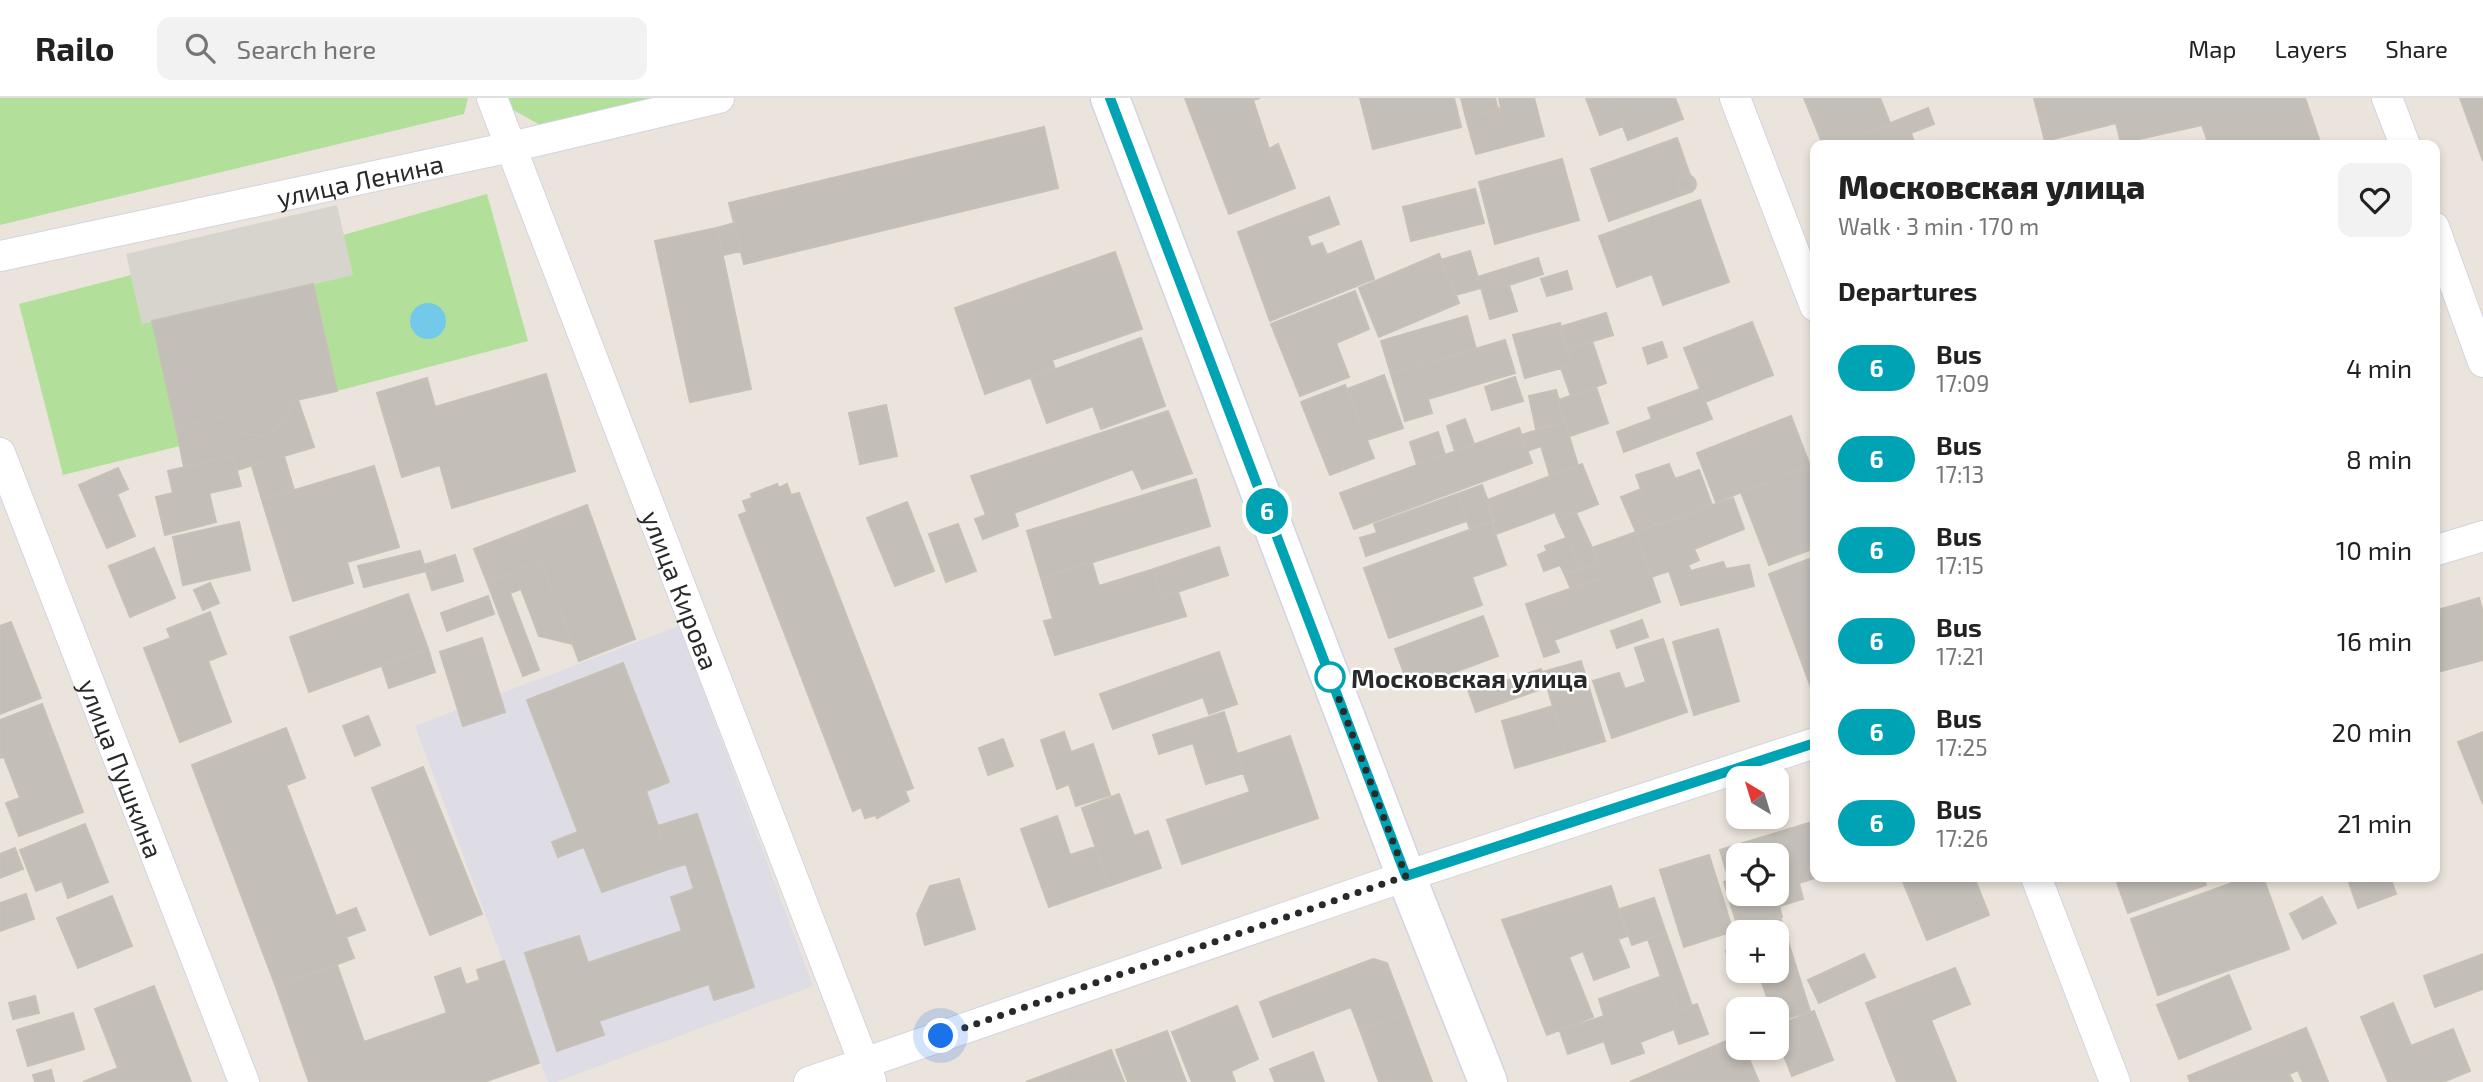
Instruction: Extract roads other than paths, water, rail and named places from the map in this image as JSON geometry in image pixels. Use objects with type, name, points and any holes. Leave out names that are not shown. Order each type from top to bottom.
[{"type":"main road","points":[[1110,98],[1406,876],[1488,1082]]},
{"type":"street","name":"улица Кирова","points":[[492,98],[868,1073]]},
{"type":"street","name":"улица Ленина","points":[[0,256],[511,147],[719,98]]},
{"type":"street","points":[[1735,98],[1810,293]]},
{"type":"street","points":[[2387,98],[2402,140]]},
{"type":"street","points":[[2440,244],[2483,362]]},
{"type":"street","name":"улица Пушкина","points":[[0,453],[244,1082]]},
{"type":"street","points":[[2440,549],[2483,536]]},
{"type":"street","points":[[810,1082],[868,1073],[1406,876],[1810,745]]},
{"type":"street","points":[[2038,882],[2115,1082]]},
{"type":"water","points":[[428,303],[440,309],[446,321],[440,333],[428,339],[416,333],[410,321],[416,309]]},
{"type":"place","name":"Московская улица","points":[[1330,677]]}]
